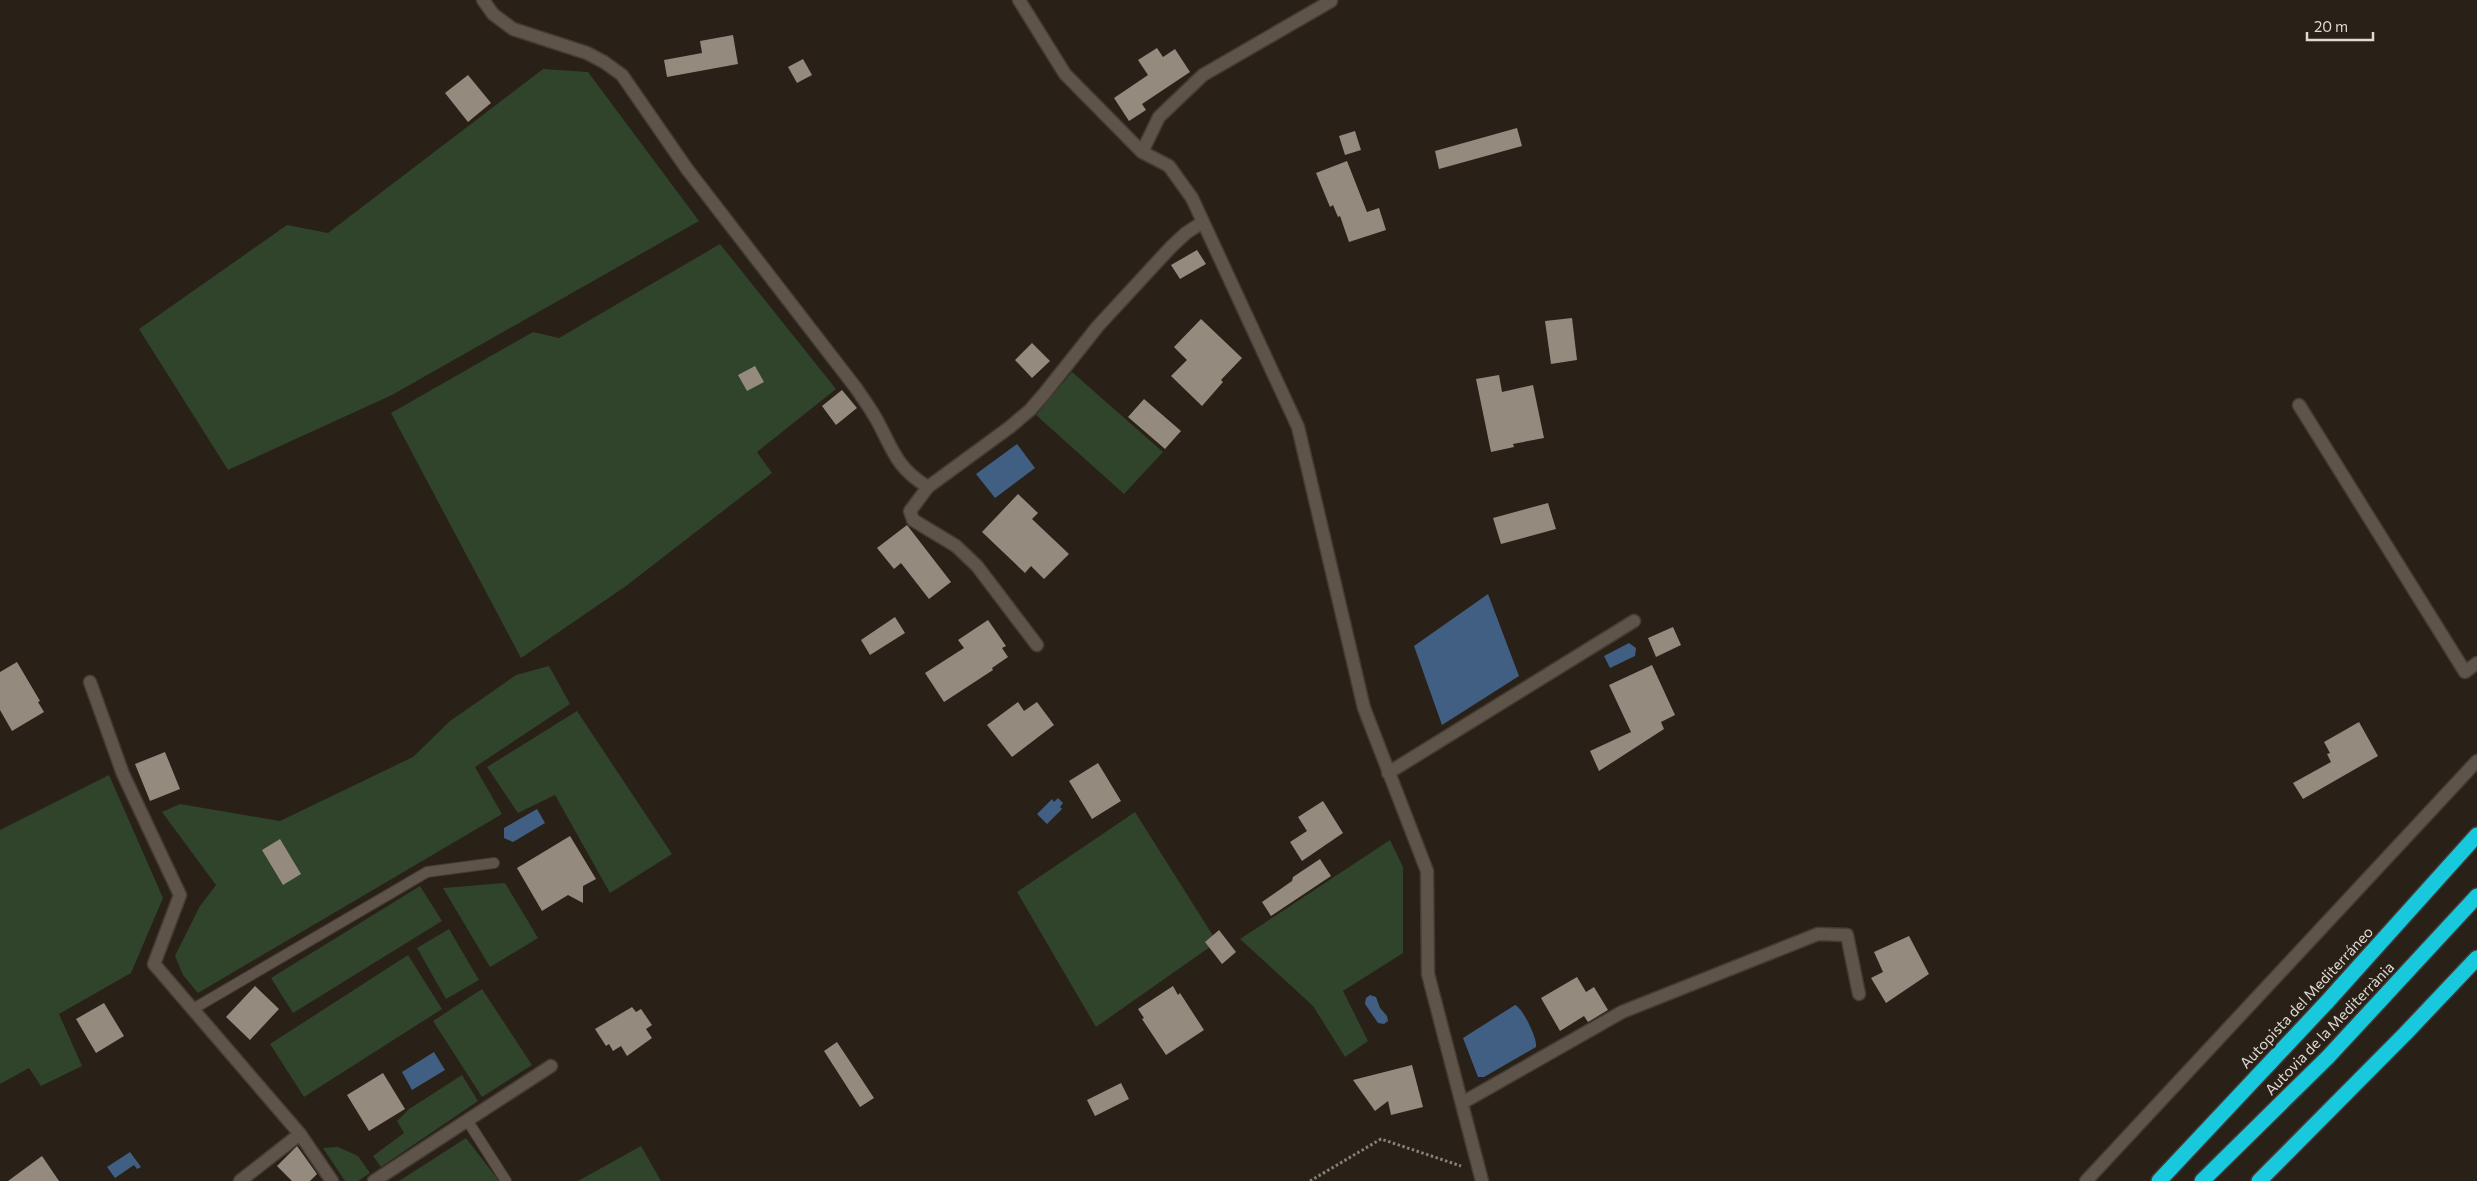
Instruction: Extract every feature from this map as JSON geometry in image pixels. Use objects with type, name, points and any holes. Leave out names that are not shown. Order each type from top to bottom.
[{"type":"highway","name":"Autopista del Mediterráneo","points":[[2159,1181],[2327,1002],[2477,835]]},
{"type":"highway","name":"Autovia de la Mediterrània","points":[[2202,1181],[2328,1057],[2477,896]]},
{"type":"highway","points":[[2260,1181],[2477,958]]},
{"type":"street","points":[[483,0],[492,14],[513,29],[587,53],[622,75],[687,169],[856,388],[879,424],[898,462],[915,479],[928,487]]},
{"type":"street","points":[[1019,0],[1065,74],[1142,152],[1169,166],[1180,179],[1204,222],[1298,427],[1364,708],[1427,871],[1428,974],[1481,1177]]},
{"type":"street","points":[[1142,152],[1159,117],[1203,75],[1331,1]]},
{"type":"street","points":[[1037,645],[977,566],[956,546],[913,520],[910,511],[928,487],[1010,427],[1030,410],[1098,326],[1171,247],[1186,233],[1204,222]]},
{"type":"street","points":[[2299,405],[2465,672],[2477,663]]},
{"type":"street","points":[[1388,773],[1634,621]]},
{"type":"street","points":[[90,682],[123,774],[180,895],[154,964],[300,1134],[332,1181]]},
{"type":"street","points":[[2086,1181],[2477,760]]},
{"type":"street","points":[[1462,1103],[1622,1012],[1818,934],[1847,935],[1859,994]]},
{"type":"street","points":[[374,1181],[551,1066]]},
{"type":"street","points":[[240,1181],[300,1134]]},
{"type":"lane","points":[[193,1009],[427,872],[494,863]]},
{"type":"lane","points":[[468,1120],[506,1181]]},
{"type":"path","points":[[1310,1181],[1381,1139],[1481,1177]]},
{"type":"green space","points":[[543,69],[588,72],[699,221],[392,395],[228,470],[139,329],[287,225],[328,233]]},
{"type":"green space","points":[[720,244],[836,389],[757,452],[772,473],[626,586],[521,658],[391,413],[533,332],[559,338]]},
{"type":"green space","points":[[1072,372],[1163,452],[1124,494],[1036,415]]},
{"type":"green space","points":[[549,666],[570,704],[475,767],[502,814],[198,993],[183,975],[175,956],[200,906],[216,885],[162,812],[180,804],[280,821],[413,757],[450,721],[516,675]]},
{"type":"green space","points":[[577,711],[672,854],[610,893],[555,795],[518,813],[487,767]]},
{"type":"green space","points":[[109,775],[163,898],[131,973],[59,1014],[82,1066],[41,1086],[29,1068],[0,1084],[0,830]]},
{"type":"green space","points":[[1135,812],[1217,942],[1096,1027],[1017,892]]},
{"type":"green space","points":[[1390,840],[1403,867],[1403,953],[1343,991],[1368,1041],[1345,1057],[1313,1006],[1240,939]]},
{"type":"green space","points":[[505,883],[538,938],[490,967],[443,888]]},
{"type":"green space","points":[[420,886],[442,921],[293,1013],[271,978]]},
{"type":"green space","points":[[449,929],[479,980],[446,999],[417,948]]},
{"type":"green space","points":[[408,955],[442,1009],[304,1097],[270,1044]]},
{"type":"green space","points":[[482,989],[532,1065],[482,1097],[433,1021]]},
{"type":"green space","points":[[462,1075],[478,1101],[381,1167],[373,1156],[404,1133],[397,1121],[409,1109]]},
{"type":"green space","points":[[466,1138],[499,1181],[399,1181]]},
{"type":"green space","points":[[641,1146],[661,1181],[578,1181]]},
{"type":"green space","points":[[338,1147],[358,1156],[370,1173],[358,1181],[345,1181],[323,1148]]},
{"type":"water","points":[[1017,444],[1035,468],[995,498],[976,474]]},
{"type":"water","points":[[1488,594],[1519,676],[1442,725],[1414,646]]},
{"type":"water","points":[[1629,643],[1636,648],[1635,656],[1610,668],[1604,656]]},
{"type":"water","points":[[1058,798],[1063,803],[1060,807],[1062,809],[1047,824],[1037,814],[1052,799],[1054,802]]},
{"type":"water","points":[[537,809],[545,823],[513,842],[504,838],[504,828]]},
{"type":"water","points":[[1370,995],[1376,997],[1380,1008],[1387,1016],[1388,1021],[1384,1024],[1378,1023],[1365,1004],[1366,998]]},
{"type":"water","points":[[1515,1005],[1522,1011],[1529,1024],[1535,1037],[1536,1047],[1484,1077],[1478,1077],[1463,1038]]},
{"type":"water","points":[[434,1052],[445,1070],[412,1090],[402,1072]]},
{"type":"water","points":[[130,1152],[141,1167],[137,1169],[134,1165],[115,1178],[107,1167]]},
{"type":"building","points":[[733,35],[738,64],[667,77],[664,60],[702,53],[700,41]]},
{"type":"building","points":[[1157,48],[1163,57],[1175,49],[1190,72],[1142,104],[1146,110],[1129,121],[1114,98],[1148,75],[1138,60]]},
{"type":"building","points":[[803,59],[812,75],[797,83],[788,67]]},
{"type":"building","points":[[468,75],[491,103],[468,122],[445,93]]},
{"type":"building","points":[[1517,128],[1522,146],[1439,169],[1435,151]]},
{"type":"building","points":[[1355,131],[1361,150],[1345,155],[1339,136]]},
{"type":"building","points":[[1347,161],[1367,212],[1379,208],[1386,230],[1349,242],[1340,216],[1338,217],[1333,205],[1330,207],[1316,173]]},
{"type":"building","points":[[1197,250],[1206,264],[1180,279],[1171,265]]},
{"type":"building","points":[[1572,318],[1577,360],[1551,364],[1545,321]]},
{"type":"building","points":[[1201,319],[1242,358],[1221,380],[1223,382],[1202,406],[1171,376],[1187,360],[1174,347]]},
{"type":"building","points":[[1032,343],[1050,361],[1032,378],[1015,360]]},
{"type":"building","points":[[755,366],[764,382],[747,391],[738,375]]},
{"type":"building","points":[[1499,375],[1502,392],[1533,385],[1544,438],[1513,444],[1514,447],[1491,452],[1476,379]]},
{"type":"building","points":[[842,390],[857,408],[836,425],[822,406]]},
{"type":"building","points":[[1144,399],[1181,431],[1165,449],[1128,417]]},
{"type":"building","points":[[1018,494],[1038,513],[1032,519],[1069,554],[1044,579],[1031,566],[1025,573],[982,532]]},
{"type":"building","points":[[1548,503],[1556,529],[1501,544],[1493,518]]},
{"type":"building","points":[[907,525],[951,582],[929,599],[901,563],[894,569],[877,548]]},
{"type":"building","points":[[895,617],[905,633],[870,655],[861,640]]},
{"type":"building","points":[[988,620],[1006,646],[1002,648],[1008,657],[992,668],[993,670],[944,702],[925,673],[964,648],[958,640]]},
{"type":"building","points":[[1673,627],[1681,645],[1656,657],[1648,638]]},
{"type":"building","points":[[17,662],[40,701],[38,702],[44,712],[12,731],[0,710],[0,672]]},
{"type":"building","points":[[1652,665],[1675,715],[1661,722],[1664,729],[1599,771],[1590,751],[1631,732],[1609,685]]},
{"type":"building","points":[[1018,702],[1024,711],[1037,702],[1054,725],[1012,757],[987,725]]},
{"type":"building","points":[[2359,722],[2378,756],[2303,799],[2293,783],[2331,762],[2327,754],[2330,753],[2324,742]]},
{"type":"building","points":[[165,752],[180,789],[150,801],[135,764]]},
{"type":"building","points":[[1098,763],[1121,801],[1092,819],[1069,781]]},
{"type":"building","points":[[1323,801],[1343,833],[1302,861],[1290,842],[1307,831],[1298,817]]},
{"type":"building","points":[[570,836],[596,879],[583,886],[583,903],[568,895],[542,911],[517,868]]},
{"type":"building","points":[[280,839],[301,874],[283,885],[262,850]]},
{"type":"building","points":[[1320,859],[1331,876],[1271,916],[1262,902],[1292,881],[1293,877]]},
{"type":"building","points":[[1219,930],[1236,952],[1222,964],[1205,942]]},
{"type":"building","points":[[1909,936],[1929,974],[1886,1003],[1871,978],[1883,972],[1874,952]]},
{"type":"building","points":[[1577,977],[1586,992],[1594,987],[1608,1010],[1588,1022],[1584,1016],[1560,1031],[1541,998]]},
{"type":"building","points":[[255,986],[279,1009],[250,1040],[226,1017]]},
{"type":"building","points":[[1173,986],[1178,995],[1180,993],[1204,1030],[1166,1055],[1142,1019],[1144,1018],[1138,1009]]},
{"type":"building","points":[[104,1003],[124,1036],[96,1053],[76,1019]]},
{"type":"building","points":[[632,1007],[636,1012],[641,1009],[652,1025],[646,1029],[652,1038],[627,1056],[621,1046],[613,1051],[609,1044],[606,1046],[595,1029]]},
{"type":"building","points":[[837,1042],[874,1098],[860,1107],[824,1051]]},
{"type":"building","points":[[1412,1065],[1423,1107],[1391,1115],[1388,1101],[1375,1111],[1353,1080]]},
{"type":"building","points":[[383,1073],[405,1109],[369,1131],[347,1095]]},
{"type":"building","points":[[1121,1083],[1129,1099],[1095,1116],[1087,1100]]},
{"type":"building","points":[[297,1146],[317,1174],[310,1181],[292,1181],[277,1166]]},
{"type":"building","points":[[42,1156],[59,1181],[8,1181]]}]
